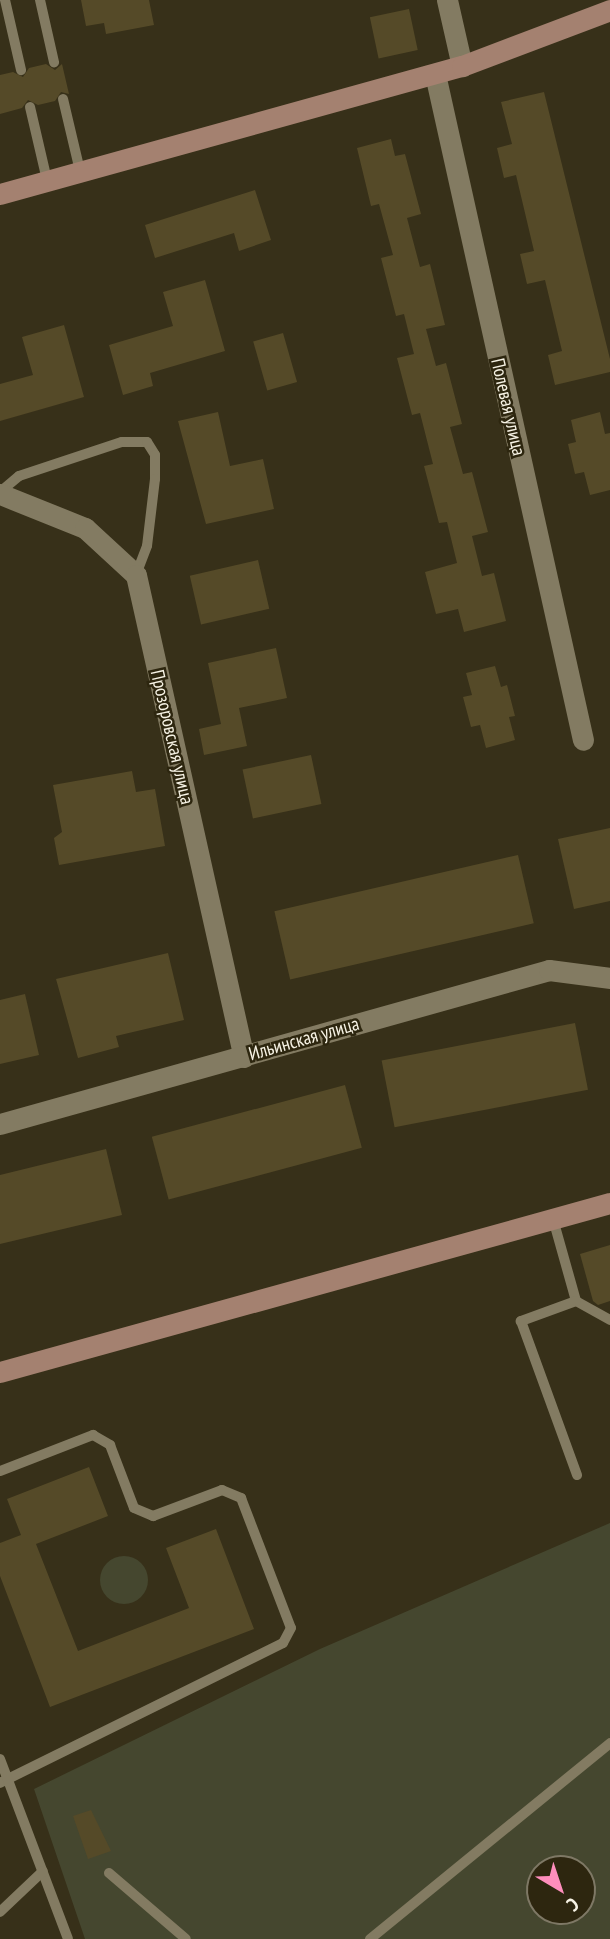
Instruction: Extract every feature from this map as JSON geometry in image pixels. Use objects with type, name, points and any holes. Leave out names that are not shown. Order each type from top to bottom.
[{"type":"street","points":[[447,0],[462,66]]},
{"type":"street","points":[[0,194],[462,66],[610,10]]},
{"type":"street","name":"Полевая улица","points":[[435,74],[583,740]]},
{"type":"street","points":[[0,493],[85,528],[136,575]]},
{"type":"street","name":"Прозоровская улица","points":[[136,575],[244,1057]]},
{"type":"street","name":"Ильинская улица","points":[[0,1125],[549,970],[610,978]]},
{"type":"street","points":[[0,1372],[610,1203]]},
{"type":"lane","points":[[5,0],[21,70]]},
{"type":"lane","points":[[40,0],[54,62]]},
{"type":"lane","points":[[63,99],[80,171]]},
{"type":"lane","points":[[30,107],[47,180]]},
{"type":"lane","points":[[0,493],[19,476],[122,442],[147,442],[155,455],[155,479],[147,546],[136,575]]},
{"type":"lane","points":[[552,1219],[576,1301],[610,1320]]},
{"type":"lane","points":[[576,1301],[521,1321],[577,1475]]},
{"type":"lane","points":[[0,1471],[93,1435],[110,1445],[134,1508],[153,1516],[222,1490],[242,1498],[291,1628],[283,1643],[4,1782]]},
{"type":"lane","points":[[370,1939],[610,1743]]},
{"type":"lane","points":[[0,1759],[4,1782],[43,1871],[68,1939]]},
{"type":"lane","points":[[0,1912],[43,1871]]},
{"type":"lane","points":[[109,1873],[186,1939]]},
{"type":"green space","points":[[610,1523],[610,1939],[85,1939],[34,1789],[320,1649]]},
{"type":"green space","points":[[124,1556],[141,1563],[148,1580],[141,1597],[124,1604],[107,1597],[100,1580],[107,1563]]},
{"type":"building","points":[[81,0],[149,0],[154,25],[106,34],[104,23],[86,26]]},
{"type":"building","points":[[409,9],[418,50],[379,58],[370,17]]},
{"type":"building","points":[[46,64],[55,70],[62,64],[69,94],[61,92],[55,101],[38,105],[28,100],[22,108],[0,114],[0,75],[13,72],[23,77],[29,68]]},
{"type":"building","points":[[544,92],[610,359],[610,372],[555,385],[548,355],[562,351],[545,280],[527,284],[520,254],[534,251],[516,175],[504,178],[497,148],[512,144],[501,102]]},
{"type":"building","points":[[391,139],[395,156],[405,154],[421,214],[407,218],[420,267],[430,264],[445,325],[426,329],[436,366],[446,363],[462,424],[450,427],[463,474],[472,472],[488,532],[472,536],[482,576],[494,573],[506,621],[464,632],[458,609],[436,614],[425,572],[457,563],[447,522],[439,523],[424,466],[433,464],[420,413],[412,415],[397,358],[414,354],[404,314],[396,316],[381,258],[393,255],[379,204],[371,206],[357,148]]},
{"type":"building","points":[[255,190],[271,240],[239,251],[234,233],[155,258],[145,225]]},
{"type":"building","points":[[205,280],[225,351],[150,373],[153,386],[123,395],[109,345],[173,326],[163,292]]},
{"type":"building","points":[[64,325],[84,397],[0,421],[0,384],[33,375],[22,337]]},
{"type":"building","points":[[283,333],[297,382],[267,391],[253,342]]},
{"type":"building","points":[[218,412],[230,466],[263,459],[274,509],[206,524],[178,421]]},
{"type":"building","points":[[600,412],[605,434],[610,433],[610,490],[590,495],[584,472],[575,474],[568,444],[576,442],[571,420]]},
{"type":"building","points":[[258,560],[269,609],[201,624],[190,576]]},
{"type":"building","points":[[276,648],[287,698],[239,708],[247,746],[204,755],[199,729],[221,724],[208,663]]},
{"type":"building","points":[[495,666],[501,687],[507,685],[515,716],[509,717],[515,740],[486,748],[480,725],[471,727],[463,697],[472,695],[466,673]]},
{"type":"building","points":[[311,755],[321,804],[253,818],[243,770]]},
{"type":"building","points":[[132,771],[136,792],[155,789],[165,846],[59,865],[54,838],[62,832],[53,785]]},
{"type":"building","points":[[610,828],[610,901],[574,909],[558,839]]},
{"type":"building","points":[[518,855],[534,923],[290,979],[274,911]]},
{"type":"building","points":[[168,953],[184,1020],[116,1036],[119,1047],[78,1058],[56,979]]},
{"type":"building","points":[[25,994],[39,1055],[0,1064],[0,1000]]},
{"type":"building","points":[[575,1023],[588,1090],[395,1127],[382,1061]]},
{"type":"building","points":[[345,1085],[362,1148],[169,1200],[152,1137]]},
{"type":"building","points":[[106,1149],[122,1215],[0,1244],[0,1175]]},
{"type":"building","points":[[610,1245],[610,1301],[598,1305],[593,1301],[580,1254]]},
{"type":"building","points":[[89,1467],[108,1516],[36,1544],[78,1651],[189,1608],[166,1548],[216,1529],[254,1629],[50,1707],[0,1576],[0,1543],[21,1535],[7,1499]]},
{"type":"building","points":[[91,1810],[111,1851],[88,1859],[73,1816]]}]
